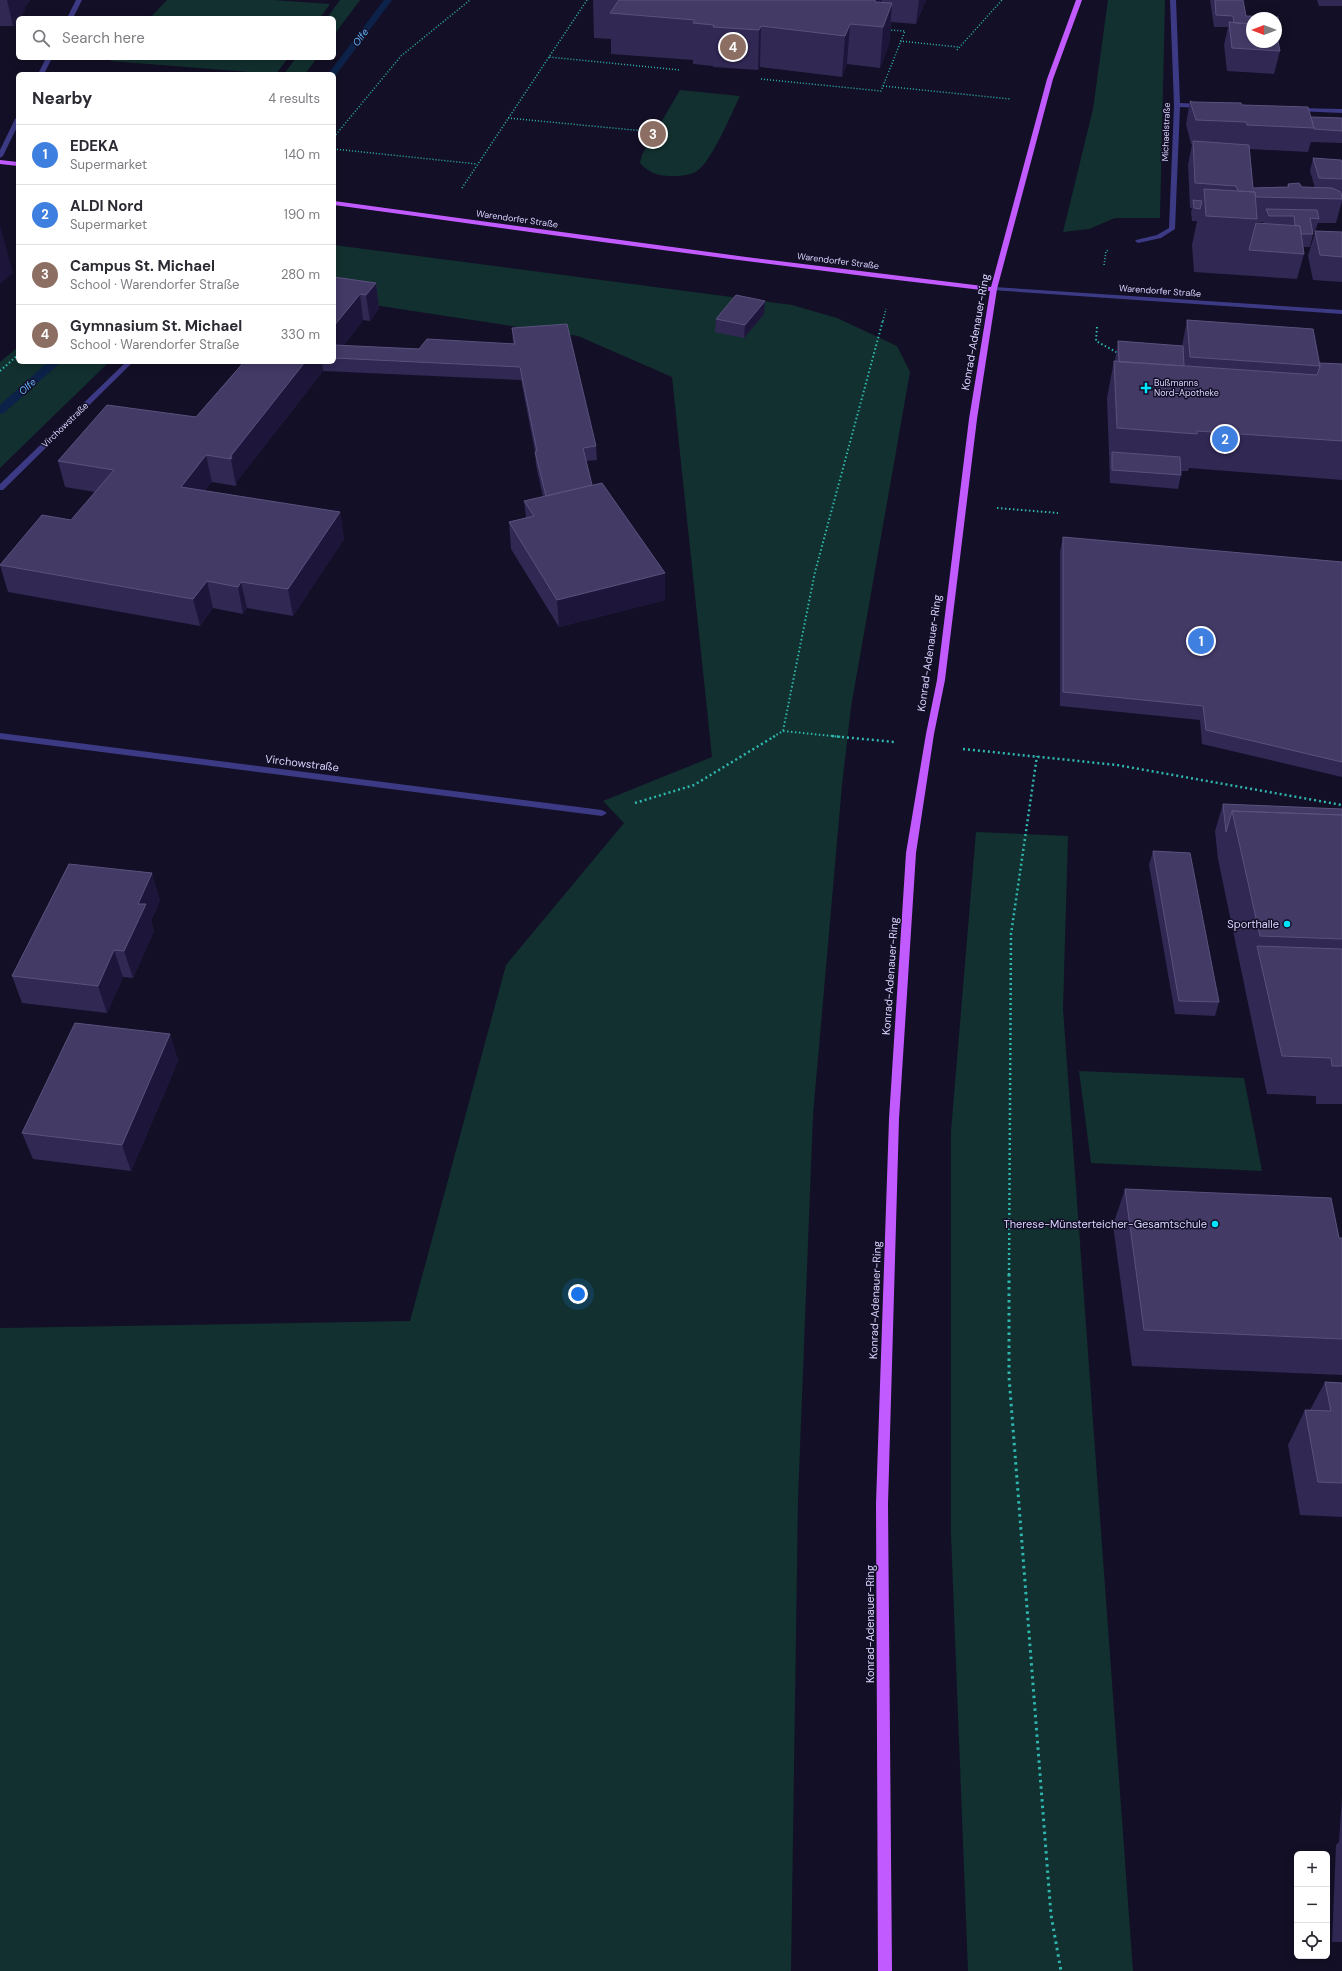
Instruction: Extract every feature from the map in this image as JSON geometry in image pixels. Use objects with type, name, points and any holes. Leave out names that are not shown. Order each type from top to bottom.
[{"type":"main road","name":"Konrad-Adenauer-Ring","points":[[885,1971],[882,1504],[894,1119],[911,853],[926,757],[941,680],[973,419],[994,289],[1050,79],[1078,0]]},
{"type":"main road","points":[[0,162],[16,164]]},
{"type":"main road","name":"Warendorfer Straße","points":[[336,204],[894,278],[994,289]]},
{"type":"street","points":[[71,16],[79,0]]},
{"type":"street","name":"Michaelstraße","points":[[1138,241],[1158,237],[1172,229],[1177,105],[1173,0]]},
{"type":"street","points":[[42,72],[48,60]]},
{"type":"street","points":[[1177,105],[1208,106]]},
{"type":"street","points":[[1287,109],[1342,111]]},
{"type":"street","points":[[0,156],[16,123]]},
{"type":"street","name":"Warendorfer Straße","points":[[994,289],[1342,312]]},
{"type":"street","name":"Virchowstraße","points":[[0,488],[128,364]]},
{"type":"street","name":"Virchowstraße","points":[[0,736],[602,813]]},
{"type":"path","points":[[336,134],[400,56],[470,0]]},
{"type":"path","points":[[442,218],[587,0]]},
{"type":"path","points":[[957,50],[958,47],[1002,0]]},
{"type":"path","points":[[761,79],[881,91],[905,31],[886,30]]},
{"type":"path","points":[[900,41],[958,47]]},
{"type":"path","points":[[549,57],[680,70]]},
{"type":"path","points":[[883,86],[1044,102]]},
{"type":"path","points":[[508,118],[644,131]]},
{"type":"path","points":[[336,149],[477,164]]},
{"type":"path","points":[[1122,354],[1096,341],[1099,296],[1106,251],[1119,245],[1138,241]]},
{"type":"path","points":[[783,730],[815,572],[894,278]]},
{"type":"path","points":[[0,371],[16,357]]},
{"type":"path","points":[[962,506],[1058,513]]},
{"type":"path","points":[[602,813],[694,785],[783,730],[902,742]]},
{"type":"path","points":[[957,748],[1117,765],[1342,805]]},
{"type":"path","points":[[1037,756],[1012,934],[1009,1378],[1051,1915],[1061,1971]]},
{"type":"green space","points":[[167,0],[273,0],[330,4],[321,16],[152,16]]},
{"type":"green space","points":[[340,0],[360,0],[336,32],[336,16],[328,16]]},
{"type":"green space","points":[[1108,0],[1165,0],[1160,218],[1115,218],[1089,229],[1063,232],[1093,109]]},
{"type":"green space","points":[[286,60],[278,72],[250,72],[110,61]]},
{"type":"green space","points":[[294,60],[316,60],[306,72],[286,72]]},
{"type":"green space","points":[[680,90],[740,96],[715,148],[703,166],[694,173],[687,175],[661,175],[646,169],[640,163],[642,155]]},
{"type":"green space","points":[[336,245],[792,305],[837,318],[897,346],[910,372],[851,707],[842,785],[813,1115],[798,1499],[791,1971],[0,1971],[0,1328],[410,1321],[506,965],[624,823],[603,801],[712,757],[672,377],[578,336],[336,299]]},
{"type":"green space","points":[[16,349],[16,364],[107,364],[0,468],[0,362]]},
{"type":"green space","points":[[976,832],[1068,836],[1063,1009],[1133,1971],[968,1971],[951,1535],[951,1131]]},
{"type":"green space","points":[[1079,1071],[1244,1078],[1262,1171],[1091,1163]]},
{"type":"building","points":[[619,0],[875,0],[875,2],[892,3],[883,27],[850,24],[845,36],[761,26],[759,30],[713,27],[714,25],[693,23],[695,20],[610,13]]},
{"type":"building","points":[[1215,0],[1243,0],[1246,24],[1234,23],[1233,16],[1216,15]]},
{"type":"building","points":[[1229,22],[1246,23],[1246,48],[1279,48],[1280,51],[1232,48]]},
{"type":"building","points":[[1190,101],[1241,103],[1242,105],[1308,107],[1314,128],[1247,125],[1246,122],[1196,120]]},
{"type":"building","points":[[1311,117],[1342,118],[1342,131],[1314,129]]},
{"type":"building","points":[[1193,141],[1249,145],[1253,188],[1289,187],[1288,184],[1299,183],[1302,187],[1332,188],[1341,192],[1342,199],[1256,197],[1255,192],[1238,191],[1236,186],[1195,183]]},
{"type":"building","points":[[1313,158],[1341,160],[1342,179],[1319,178]]},
{"type":"building","points":[[1204,189],[1255,192],[1257,219],[1206,216]]},
{"type":"building","points":[[1193,200],[1202,201],[1200,209],[1194,208]]},
{"type":"building","points":[[1266,209],[1317,210],[1319,219],[1310,218],[1313,234],[1301,234],[1300,226],[1295,225],[1294,216],[1269,216]]},
{"type":"building","points":[[1256,223],[1300,226],[1304,254],[1249,250]]},
{"type":"building","points":[[1315,231],[1342,232],[1342,257],[1320,255]]},
{"type":"building","points":[[336,277],[376,283],[366,295],[360,294],[336,324]]},
{"type":"building","points":[[736,295],[765,301],[745,325],[716,319]]},
{"type":"building","points":[[1187,320],[1313,329],[1320,366],[1190,357]]},
{"type":"building","points":[[567,324],[596,446],[583,448],[592,485],[546,496],[535,452],[537,451],[520,367],[336,358],[336,345],[419,349],[427,339],[515,344],[512,328]]},
{"type":"building","points":[[1118,341],[1183,346],[1184,366],[1119,362]]},
{"type":"building","points":[[1114,361],[1317,375],[1320,366],[1319,363],[1342,364],[1342,441],[1197,431],[1197,434],[1117,428]]},
{"type":"building","points":[[242,364],[303,364],[230,457],[232,457],[231,459],[206,455],[181,487],[340,512],[288,589],[241,582],[238,587],[207,581],[193,599],[0,565],[42,515],[71,520],[114,470],[58,461],[107,405],[196,417]]},
{"type":"building","points":[[1112,452],[1180,457],[1181,475],[1112,470]]},
{"type":"building","points":[[602,483],[665,573],[557,600],[509,522],[534,516],[524,501]]},
{"type":"building","points":[[1063,537],[1342,562],[1342,762],[1206,730],[1203,706],[1063,692]]},
{"type":"building","points":[[1223,804],[1342,809],[1342,815],[1232,811],[1226,832]]},
{"type":"building","points":[[1232,811],[1342,815],[1342,939],[1260,936]]},
{"type":"building","points":[[1153,851],[1190,853],[1219,1002],[1179,1001]]},
{"type":"building","points":[[69,864],[152,873],[138,904],[146,904],[124,951],[114,950],[98,986],[12,976]]},
{"type":"building","points":[[1257,946],[1342,949],[1342,1066],[1332,1066],[1331,1058],[1282,1056]]},
{"type":"building","points":[[75,1023],[170,1034],[122,1145],[22,1133]]},
{"type":"building","points":[[1125,1189],[1331,1198],[1339,1238],[1342,1238],[1342,1339],[1144,1330]]},
{"type":"building","points":[[1325,1382],[1342,1383],[1342,1483],[1318,1482],[1305,1410],[1331,1411]]},
{"type":"waterway","name":"Olfe","points":[[334,72],[388,0]]},
{"type":"waterway","name":"Olfe","points":[[0,411],[53,364]]},
{"type":"place","name":"Gymnasium St. Michael","points":[[733,47]]},
{"type":"place","name":"Campus St. Michael","points":[[653,134]]},
{"type":"place","name":"Bußmanns Nord-Apotheke","points":[[1146,388]]},
{"type":"place","name":"ALDI Nord","points":[[1225,439]]},
{"type":"place","name":"EDEKA","points":[[1201,641]]},
{"type":"place","name":"Sporthalle","points":[[1287,924]]},
{"type":"place","name":"Therese-Münsterteicher-Gesamtschule","points":[[1215,1224]]}]
